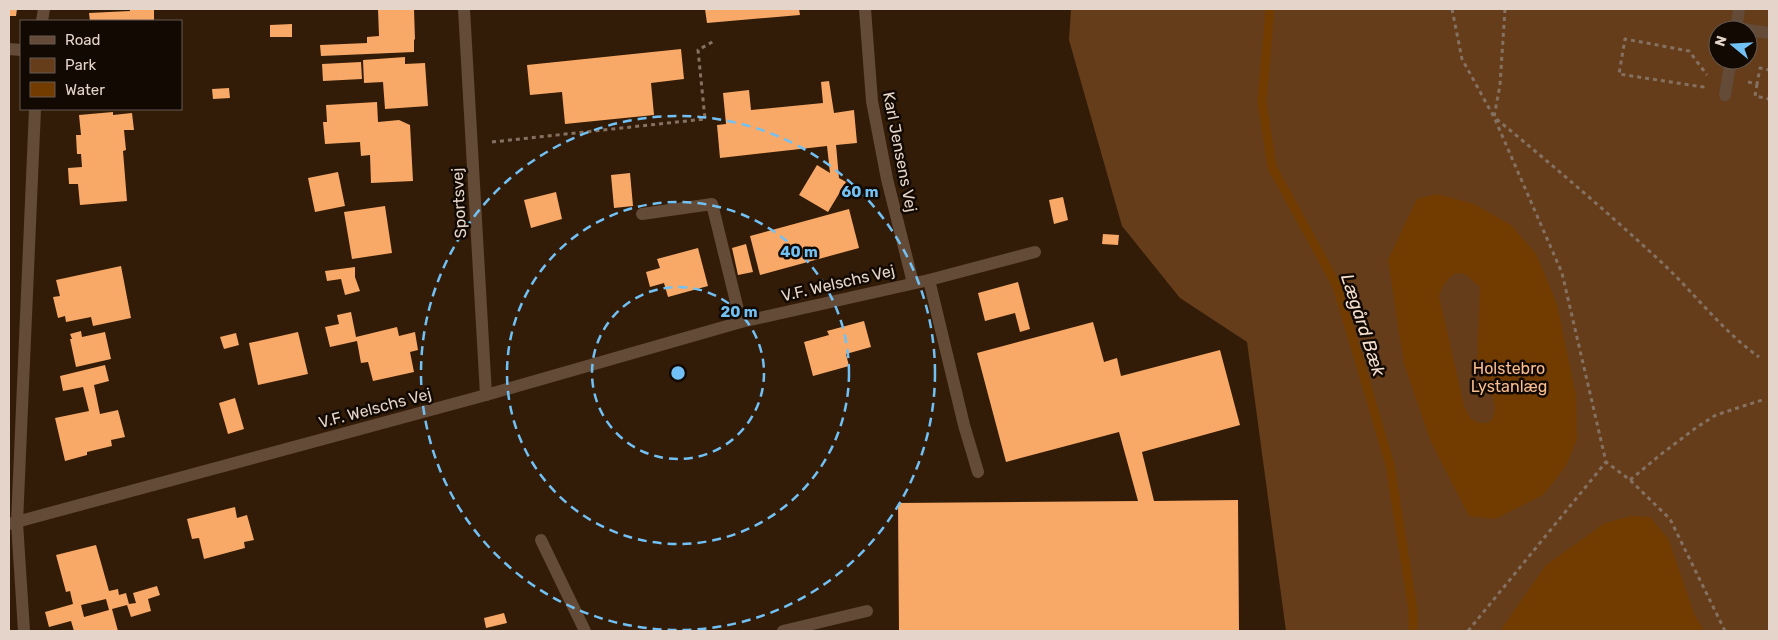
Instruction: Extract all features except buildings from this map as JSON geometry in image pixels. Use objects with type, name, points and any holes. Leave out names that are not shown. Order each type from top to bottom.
[{"type":"street","name":"Sportsvej","points":[[464,9],[486,395]]},
{"type":"street","name":"Karl Jensens Vej","points":[[865,9],[872,101],[887,179],[912,283]]},
{"type":"street","points":[[1725,95],[1729,70]]},
{"type":"street","points":[[24,631],[13,524],[34,110]]},
{"type":"street","points":[[642,214],[712,204],[741,322]]},
{"type":"street","points":[[912,283],[1035,252]]},
{"type":"street","points":[[929,280],[964,425],[978,472]]},
{"type":"street","name":"V.F. Welschs Vej","points":[[13,524],[486,395],[741,322],[912,283]]},
{"type":"street","points":[[541,540],[585,631]]},
{"type":"street","points":[[783,631],[867,610]]},
{"type":"path","points":[[1452,9],[1462,59],[1494,117],[1562,273],[1606,462],[1630,480],[1670,519],[1725,631]]},
{"type":"path","points":[[1494,117],[1500,85],[1505,9]]},
{"type":"path","points":[[1625,39],[1689,51],[1704,70],[1705,75],[1703,88],[1619,74],[1625,39]]},
{"type":"path","points":[[472,144],[705,120],[698,50],[714,41]]},
{"type":"path","points":[[1705,75],[1728,79]]},
{"type":"path","points":[[1757,84],[1755,96],[1769,99]]},
{"type":"path","points":[[1494,117],[1560,170],[1660,260],[1740,343],[1760,357]]},
{"type":"path","points":[[1630,480],[1697,427],[1716,415],[1765,399]]},
{"type":"path","points":[[1468,631],[1606,462]]},
{"type":"green space","name":"Holstebro Lystanlæg","points":[[1071,9],[1769,9],[1769,631],[1286,631],[1247,342],[1180,298],[1122,226],[1069,40]]},
{"type":"water","points":[[1437,194],[1474,204],[1511,225],[1536,254],[1557,304],[1576,396],[1577,439],[1566,466],[1543,495],[1495,519],[1469,516],[1431,442],[1404,364],[1388,260],[1417,199]],"holes":[[[1456,273],[1465,274],[1480,287],[1477,365],[1493,398],[1495,408],[1493,418],[1488,423],[1480,423],[1471,419],[1464,406],[1439,296],[1443,286],[1450,277]]]},
{"type":"water","points":[[1631,516],[1650,517],[1669,540],[1694,614],[1704,631],[1500,631],[1546,565],[1605,523]]},
{"type":"waterway","name":"Lægård Bæk","points":[[1270,9],[1262,102],[1272,167],[1337,286],[1390,465],[1413,611],[1413,631]]}]
